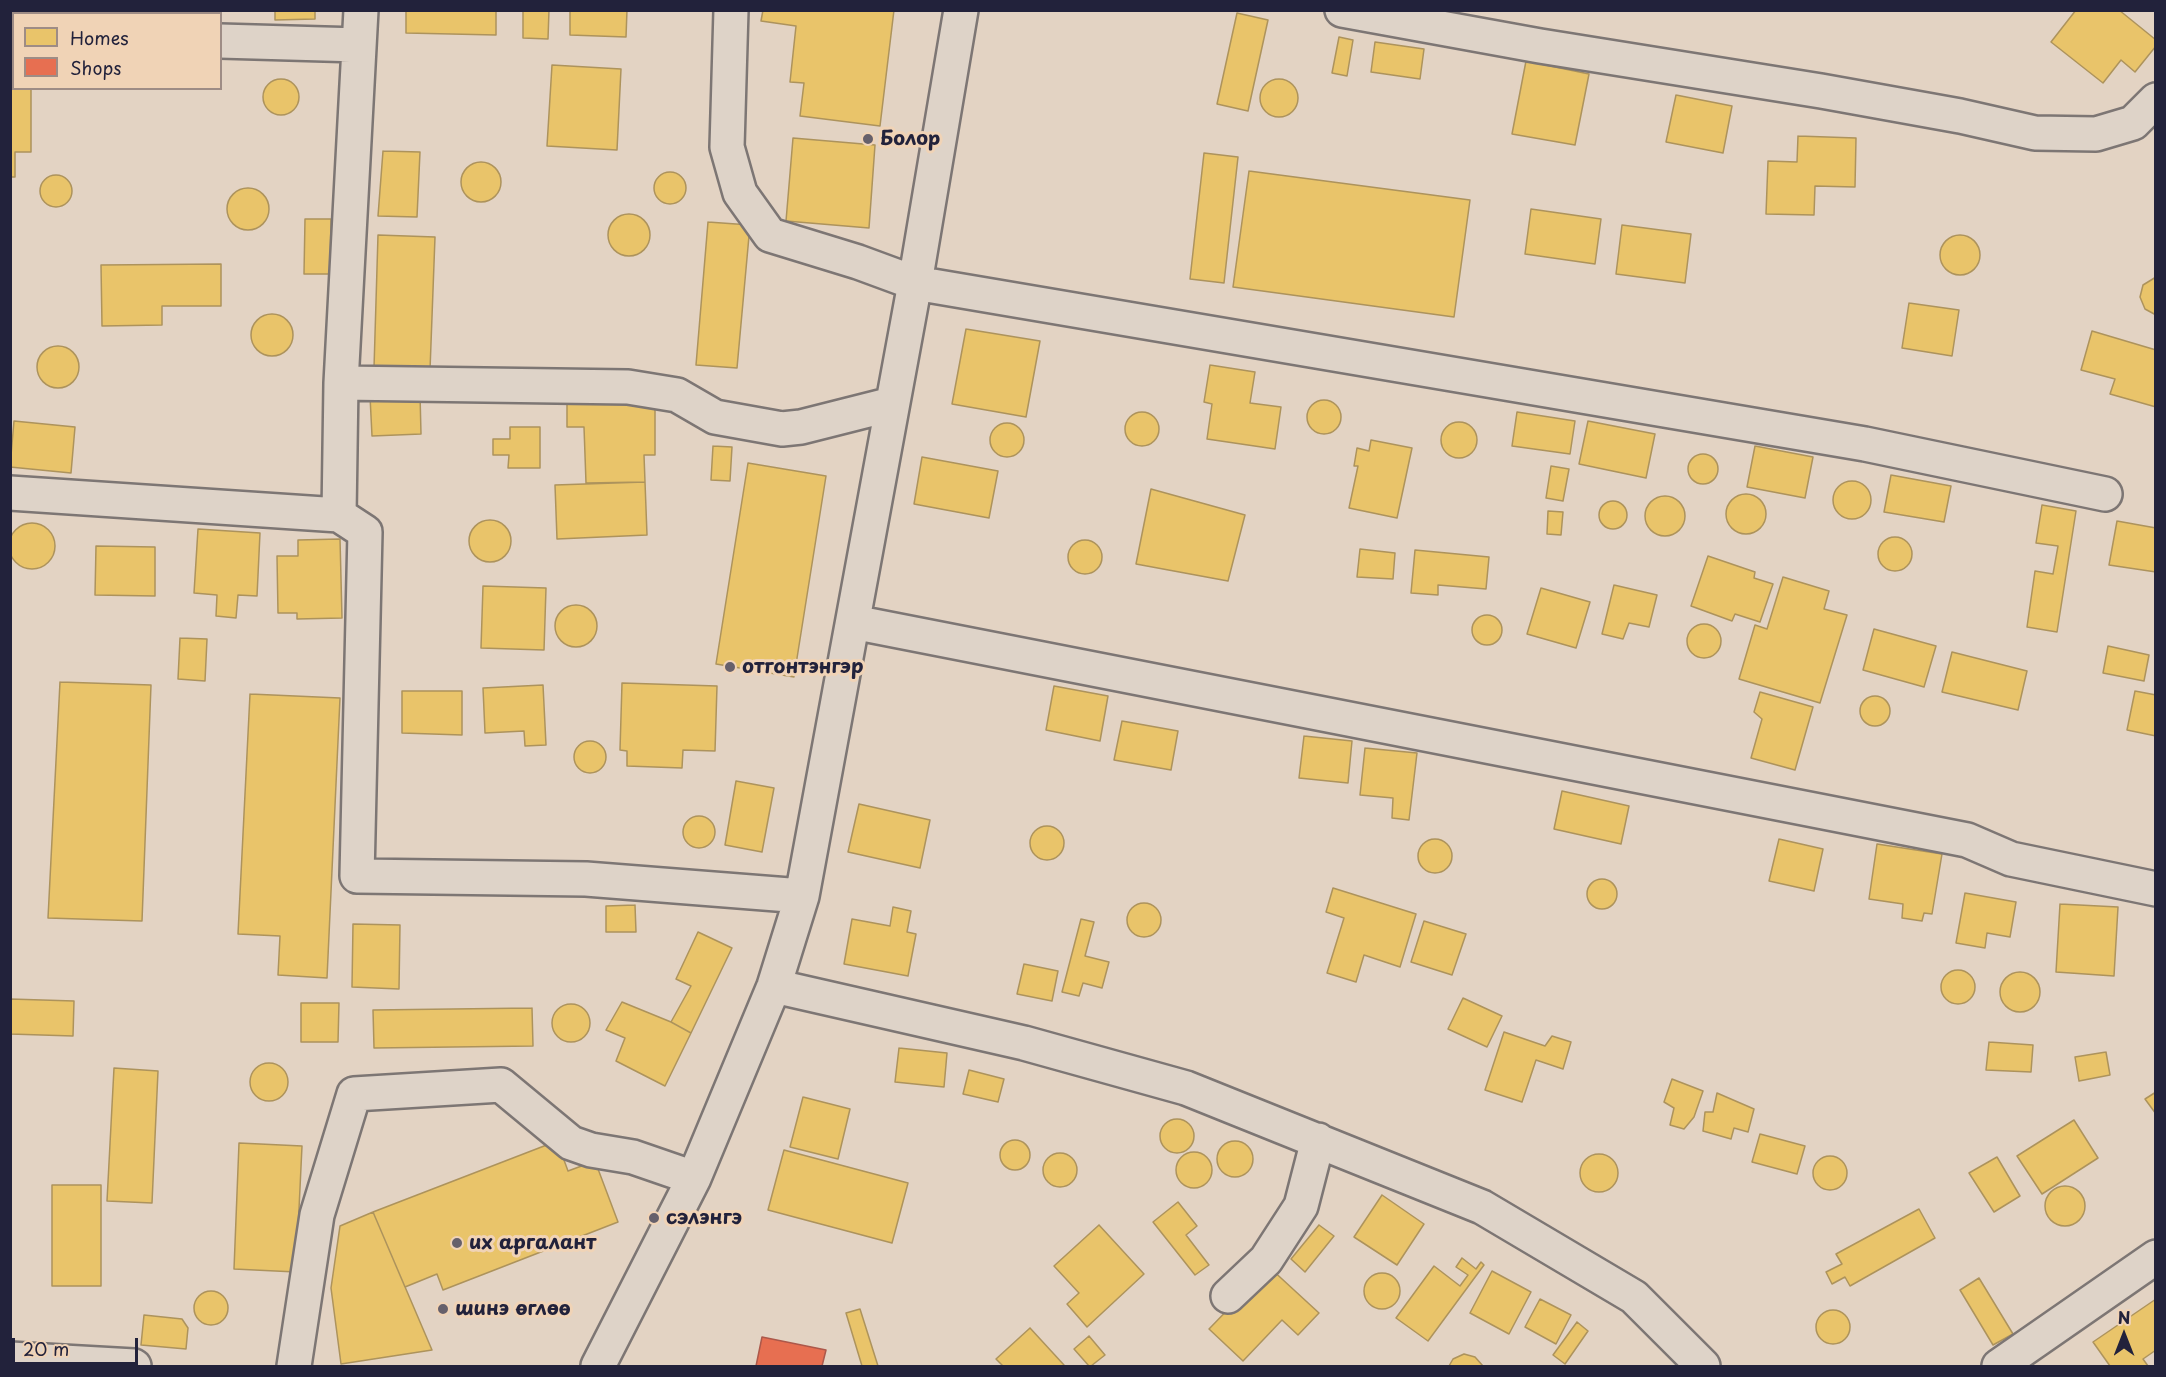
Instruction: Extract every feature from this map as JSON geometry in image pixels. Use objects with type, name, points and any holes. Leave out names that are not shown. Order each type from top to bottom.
[{"type":"street","points":[[339,514],[341,383],[361,10]]},
{"type":"street","points":[[731,10],[727,147],[740,194],[770,235],[858,262],[915,283],[1865,444],[2105,494]]},
{"type":"street","points":[[598,1366],[694,1178],[774,986],[802,896],[915,283],[961,10]]},
{"type":"street","points":[[1342,10],[1540,46],[1821,91],[1960,116],[2034,133],[2096,134],[2133,123],[2156,100]]},
{"type":"street","points":[[222,41],[359,45]]},
{"type":"street","points":[[341,383],[628,387],[677,395],[715,417],[782,429],[801,428],[892,405]]},
{"type":"street","points":[[10,493],[339,514],[365,532],[357,876],[586,879],[802,896]]},
{"type":"street","points":[[853,622],[1955,837],[2011,859],[2156,889]]},
{"type":"street","points":[[774,986],[1024,1043],[1186,1088],[1482,1207],[1634,1297],[1703,1366]]},
{"type":"street","points":[[294,1366],[316,1215],[354,1094],[501,1085],[571,1143],[591,1150],[633,1157],[694,1178]]},
{"type":"street","points":[[1228,1296],[1266,1260],[1301,1206],[1318,1140]]},
{"type":"street","points":[[1999,1366],[2156,1257]]},
{"type":"street","points":[[10,1359],[134,1366]]},
{"type":"building: Homes","points":[[275,10],[315,10],[315,19],[275,20]]},
{"type":"building: Homes","points":[[406,10],[496,10],[496,35],[406,33]]},
{"type":"building: Homes","points":[[523,10],[549,10],[548,39],[523,38]]},
{"type":"building: Homes","points":[[570,10],[627,10],[626,37],[570,35]]},
{"type":"building: Homes","points":[[763,10],[894,10],[880,126],[800,116],[804,83],[790,82],[796,26],[761,21]]},
{"type":"building: Homes","points":[[2076,10],[2119,10],[2156,40],[2156,46],[2135,72],[2121,60],[2103,83],[2051,42]]},
{"type":"building: Homes","points":[[1237,13],[1268,20],[1248,111],[1217,104]]},
{"type":"building: Homes","points":[[1339,37],[1353,40],[1347,76],[1332,73]]},
{"type":"building: Homes","points":[[1375,42],[1424,49],[1420,79],[1371,72]]},
{"type":"building: Homes","points":[[1526,61],[1589,74],[1575,145],[1512,134]]},
{"type":"building: Homes","points":[[552,65],[621,69],[617,150],[547,146]]},
{"type":"building: Homes","points":[[10,78],[12,78],[12,90],[31,90],[31,152],[15,152],[15,177],[10,177]]},
{"type":"building: Homes","points":[[281,79],[294,84],[299,97],[294,110],[281,115],[268,110],[263,97],[268,84]]},
{"type":"building: Homes","points":[[1279,79],[1286,80],[1292,85],[1297,91],[1297,105],[1292,111],[1286,116],[1279,117],[1272,116],[1266,111],[1261,105],[1260,98],[1261,91],[1266,85],[1272,80]]},
{"type":"building: Homes","points":[[1676,95],[1732,106],[1723,153],[1666,142]]},
{"type":"building: Homes","points":[[1798,136],[1856,138],[1855,187],[1815,186],[1814,215],[1766,214],[1768,161],[1797,162]]},
{"type":"building: Homes","points":[[793,138],[875,145],[869,228],[786,221]]},
{"type":"building: Homes","points":[[383,151],[420,152],[417,217],[378,216]]},
{"type":"building: Homes","points":[[1204,153],[1238,157],[1224,283],[1190,279]]},
{"type":"building: Homes","points":[[481,162],[495,168],[501,182],[495,196],[481,202],[467,196],[461,182],[467,168]]},
{"type":"building: Homes","points":[[1249,171],[1470,200],[1454,317],[1233,287]]},
{"type":"building: Homes","points":[[670,172],[681,177],[686,188],[681,199],[670,204],[659,199],[654,188],[659,177]]},
{"type":"building: Homes","points":[[56,175],[67,180],[72,191],[67,202],[56,207],[45,202],[40,191],[45,180]]},
{"type":"building: Homes","points":[[248,188],[263,194],[269,209],[263,224],[248,230],[233,224],[227,209],[233,194]]},
{"type":"building: Homes","points":[[1531,209],[1601,219],[1595,264],[1525,254]]},
{"type":"building: Homes","points":[[629,214],[644,220],[650,235],[644,250],[629,256],[614,250],[608,235],[614,220]]},
{"type":"building: Homes","points":[[305,219],[331,219],[330,274],[304,274]]},
{"type":"building: Homes","points":[[708,222],[750,225],[737,368],[696,365]]},
{"type":"building: Homes","points":[[1622,225],[1691,234],[1685,283],[1616,274]]},
{"type":"building: Homes","points":[[378,235],[435,237],[430,370],[374,368]]},
{"type":"building: Homes","points":[[1960,235],[1974,241],[1980,255],[1974,269],[1960,275],[1946,269],[1940,255],[1946,241]]},
{"type":"building: Homes","points":[[221,264],[221,306],[162,306],[162,325],[102,326],[101,265]]},
{"type":"building: Homes","points":[[2156,277],[2156,315],[2145,309],[2140,297],[2143,285]]},
{"type":"building: Homes","points":[[1909,303],[1959,310],[1952,356],[1902,348]]},
{"type":"building: Homes","points":[[272,314],[287,320],[293,335],[287,350],[272,356],[257,350],[251,335],[257,320]]},
{"type":"building: Homes","points":[[966,329],[1040,341],[1026,417],[952,404]]},
{"type":"building: Homes","points":[[2092,331],[2156,350],[2156,407],[2110,394],[2115,379],[2081,370]]},
{"type":"building: Homes","points":[[58,346],[73,352],[79,367],[73,382],[58,388],[43,382],[37,367],[43,352]]},
{"type":"building: Homes","points":[[1210,365],[1255,372],[1250,403],[1281,407],[1275,449],[1207,439],[1212,404],[1204,402]]},
{"type":"building: Homes","points":[[420,394],[421,434],[372,436],[370,396]]},
{"type":"building: Homes","points":[[567,394],[655,394],[655,455],[644,455],[645,482],[586,483],[584,427],[567,427]]},
{"type":"building: Homes","points":[[1324,400],[1336,405],[1341,417],[1336,429],[1324,434],[1312,429],[1307,417],[1312,405]]},
{"type":"building: Homes","points":[[1142,412],[1154,417],[1159,429],[1154,441],[1142,446],[1130,441],[1125,429],[1130,417]]},
{"type":"building: Homes","points":[[1517,412],[1575,421],[1570,454],[1512,446]]},
{"type":"building: Homes","points":[[14,421],[75,427],[71,473],[10,467]]},
{"type":"building: Homes","points":[[1588,421],[1655,434],[1646,478],[1579,464]]},
{"type":"building: Homes","points":[[1459,422],[1472,427],[1477,440],[1472,453],[1459,458],[1446,453],[1441,440],[1446,427]]},
{"type":"building: Homes","points":[[1007,423],[1019,428],[1024,440],[1019,452],[1007,457],[995,452],[990,440],[995,428]]},
{"type":"building: Homes","points":[[510,427],[540,427],[540,468],[508,468],[509,455],[493,455],[493,439],[510,439]]},
{"type":"building: Homes","points":[[1371,440],[1412,448],[1397,518],[1349,508],[1358,466],[1354,466],[1357,448],[1369,451]]},
{"type":"building: Homes","points":[[713,446],[732,447],[730,481],[711,480]]},
{"type":"building: Homes","points":[[1755,446],[1813,457],[1805,498],[1747,487]]},
{"type":"building: Homes","points":[[1703,454],[1714,458],[1718,469],[1714,480],[1703,484],[1692,480],[1688,469],[1692,458]]},
{"type":"building: Homes","points":[[922,457],[998,471],[989,518],[914,504]]},
{"type":"building: Homes","points":[[748,463],[826,476],[794,677],[716,664]]},
{"type":"building: Homes","points":[[1551,466],[1569,469],[1563,501],[1546,498]]},
{"type":"building: Homes","points":[[1891,475],[1951,486],[1944,522],[1884,512]]},
{"type":"building: Homes","points":[[1852,481],[1865,487],[1871,500],[1865,513],[1852,519],[1839,513],[1833,500],[1839,487]]},
{"type":"building: Homes","points":[[645,482],[647,535],[557,539],[555,485]]},
{"type":"building: Homes","points":[[1151,489],[1245,515],[1228,581],[1136,564]]},
{"type":"building: Homes","points":[[1746,494],[1760,500],[1766,514],[1760,528],[1746,534],[1732,528],[1726,514],[1732,500]]},
{"type":"building: Homes","points":[[1665,496],[1679,502],[1685,516],[1679,530],[1665,536],[1651,530],[1645,516],[1651,502]]},
{"type":"building: Homes","points":[[1613,501],[1623,505],[1627,515],[1623,525],[1613,529],[1603,525],[1599,515],[1603,505]]},
{"type":"building: Homes","points":[[2042,505],[2076,511],[2057,632],[2027,627],[2035,571],[2053,574],[2058,546],[2036,543]]},
{"type":"building: Homes","points":[[1548,511],[1563,512],[1561,535],[1547,534]]},
{"type":"building: Homes","points":[[490,520],[498,521],[505,526],[510,533],[510,549],[505,556],[498,561],[490,562],[482,561],[475,556],[470,549],[469,541],[470,533],[475,526],[482,521]]},
{"type":"building: Homes","points":[[2117,521],[2156,528],[2156,572],[2109,565]]},
{"type":"building: Homes","points":[[32,523],[48,530],[55,546],[48,562],[32,569],[16,562],[9,546],[16,530]]},
{"type":"building: Homes","points":[[198,529],[260,533],[257,596],[238,595],[236,618],[216,616],[217,595],[194,593]]},
{"type":"building: Homes","points":[[1895,537],[1907,542],[1912,554],[1907,566],[1895,571],[1883,566],[1878,554],[1883,542]]},
{"type":"building: Homes","points":[[340,539],[342,618],[297,619],[297,613],[278,613],[277,556],[298,556],[298,540]]},
{"type":"building: Homes","points":[[1085,540],[1097,545],[1102,557],[1097,569],[1085,574],[1073,569],[1068,557],[1073,545]]},
{"type":"building: Homes","points":[[96,546],[155,547],[155,596],[95,595]]},
{"type":"building: Homes","points":[[1360,549],[1395,553],[1393,579],[1357,577]]},
{"type":"building: Homes","points":[[1415,550],[1489,557],[1486,589],[1438,585],[1438,595],[1411,593]]},
{"type":"building: Homes","points":[[1708,556],[1755,572],[1754,578],[1773,584],[1760,622],[1735,614],[1732,621],[1691,606]]},
{"type":"building: Homes","points":[[1783,577],[1829,591],[1824,609],[1847,615],[1820,703],[1739,679],[1755,625],[1767,629]]},
{"type":"building: Homes","points":[[1614,585],[1657,595],[1649,627],[1629,623],[1623,639],[1602,634]]},
{"type":"building: Homes","points":[[483,586],[546,588],[544,650],[481,648]]},
{"type":"building: Homes","points":[[1541,588],[1590,602],[1576,648],[1527,634]]},
{"type":"building: Homes","points":[[576,605],[584,606],[591,611],[596,618],[596,634],[591,641],[584,646],[576,647],[568,646],[561,641],[556,634],[555,626],[556,618],[561,611],[568,606]]},
{"type":"building: Homes","points":[[1487,615],[1498,619],[1502,630],[1498,641],[1487,645],[1476,641],[1472,630],[1476,619]]},
{"type":"building: Homes","points":[[1704,624],[1716,629],[1721,641],[1716,653],[1704,658],[1692,653],[1687,641],[1692,629]]},
{"type":"building: Homes","points":[[1874,629],[1936,646],[1924,687],[1863,670]]},
{"type":"building: Homes","points":[[180,638],[207,639],[205,681],[178,679]]},
{"type":"building: Homes","points":[[2108,646],[2149,655],[2144,681],[2103,673]]},
{"type":"building: Homes","points":[[1952,652],[2027,671],[2018,710],[1942,692]]},
{"type":"building: Homes","points":[[60,682],[151,685],[142,921],[48,918]]},
{"type":"building: Homes","points":[[622,683],[717,686],[715,751],[683,750],[682,768],[627,766],[627,751],[620,750]]},
{"type":"building: Homes","points":[[543,685],[546,745],[525,746],[524,731],[485,733],[483,688]]},
{"type":"building: Homes","points":[[1054,686],[1108,696],[1100,741],[1046,730]]},
{"type":"building: Homes","points":[[402,691],[462,691],[462,735],[402,733]]},
{"type":"building: Homes","points":[[2135,691],[2156,695],[2156,736],[2127,730]]},
{"type":"building: Homes","points":[[1760,692],[1813,707],[1795,770],[1751,758],[1762,719],[1754,712]]},
{"type":"building: Homes","points":[[250,694],[340,698],[327,978],[278,975],[280,936],[238,934]]},
{"type":"building: Homes","points":[[1875,696],[1886,700],[1890,711],[1886,722],[1875,726],[1864,722],[1860,711],[1864,700]]},
{"type":"building: Homes","points":[[1122,721],[1178,731],[1171,770],[1114,760]]},
{"type":"building: Homes","points":[[1304,736],[1352,741],[1348,783],[1299,778]]},
{"type":"building: Homes","points":[[590,741],[601,746],[606,757],[601,768],[590,773],[579,768],[574,757],[579,746]]},
{"type":"building: Homes","points":[[1365,748],[1417,753],[1409,820],[1392,818],[1393,798],[1360,795]]},
{"type":"building: Homes","points":[[736,781],[774,788],[762,852],[725,845]]},
{"type":"building: Homes","points":[[1562,791],[1629,806],[1621,844],[1554,829]]},
{"type":"building: Homes","points":[[859,804],[930,820],[920,868],[848,852]]},
{"type":"building: Homes","points":[[699,816],[710,821],[715,832],[710,843],[699,848],[688,843],[683,832],[688,821]]},
{"type":"building: Homes","points":[[1047,826],[1059,831],[1064,843],[1059,855],[1047,860],[1035,855],[1030,843],[1035,831]]},
{"type":"building: Homes","points":[[1435,839],[1447,844],[1452,856],[1447,868],[1435,873],[1423,868],[1418,856],[1423,844]]},
{"type":"building: Homes","points":[[1779,839],[1823,849],[1814,891],[1769,881]]},
{"type":"building: Homes","points":[[1877,844],[1942,854],[1932,914],[1924,913],[1922,921],[1902,918],[1903,904],[1869,899]]},
{"type":"building: Homes","points":[[1602,879],[1613,883],[1617,894],[1613,905],[1602,909],[1591,905],[1587,894],[1591,883]]},
{"type":"building: Homes","points":[[1333,888],[1416,914],[1400,967],[1364,955],[1356,982],[1327,973],[1344,918],[1326,912]]},
{"type":"building: Homes","points":[[1965,893],[2016,902],[2010,937],[1987,933],[1985,948],[1956,943]]},
{"type":"building: Homes","points":[[1144,903],[1156,908],[1161,920],[1156,932],[1144,937],[1132,932],[1127,920],[1132,908]]},
{"type":"building: Homes","points":[[2060,904],[2118,907],[2114,976],[2056,972]]},
{"type":"building: Homes","points":[[635,905],[636,932],[606,932],[606,906]]},
{"type":"building: Homes","points":[[893,907],[911,911],[907,932],[916,934],[908,976],[844,964],[852,919],[890,926]]},
{"type":"building: Homes","points":[[1081,919],[1094,922],[1085,956],[1109,962],[1102,988],[1083,983],[1079,996],[1062,992]]},
{"type":"building: Homes","points":[[1424,921],[1466,934],[1452,975],[1411,962]]},
{"type":"building: Homes","points":[[353,924],[400,925],[399,989],[352,987]]},
{"type":"building: Homes","points":[[698,932],[732,948],[691,1033],[671,1022],[691,986],[676,979]]},
{"type":"building: Homes","points":[[1024,964],[1058,971],[1052,1001],[1017,994]]},
{"type":"building: Homes","points":[[1958,970],[1970,975],[1975,987],[1970,999],[1958,1004],[1946,999],[1941,987],[1946,975]]},
{"type":"building: Homes","points":[[2020,972],[2034,978],[2040,992],[2034,1006],[2020,1012],[2006,1006],[2000,992],[2006,978]]},
{"type":"building: Homes","points":[[1463,998],[1502,1016],[1487,1047],[1448,1029]]},
{"type":"building: Homes","points":[[10,999],[74,1001],[73,1036],[10,1034]]},
{"type":"building: Homes","points":[[622,1002],[671,1022],[691,1033],[665,1086],[616,1061],[625,1038],[606,1030]]},
{"type":"building: Homes","points":[[301,1003],[339,1003],[338,1042],[301,1042]]},
{"type":"building: Homes","points":[[571,1004],[585,1009],[590,1023],[585,1037],[571,1042],[557,1037],[552,1023],[557,1009]]},
{"type":"building: Homes","points":[[532,1008],[533,1046],[374,1048],[373,1010]]},
{"type":"building: Homes","points":[[1504,1032],[1545,1046],[1552,1036],[1571,1042],[1563,1069],[1536,1060],[1522,1102],[1485,1090]]},
{"type":"building: Homes","points":[[1989,1042],[2033,1045],[2031,1072],[1986,1070]]},
{"type":"building: Homes","points":[[899,1048],[947,1053],[944,1087],[895,1082]]},
{"type":"building: Homes","points":[[2106,1052],[2110,1075],[2079,1081],[2075,1057]]},
{"type":"building: Homes","points":[[269,1063],[283,1068],[288,1082],[283,1096],[269,1101],[255,1096],[250,1082],[255,1068]]},
{"type":"building: Homes","points":[[114,1068],[158,1071],[152,1203],[107,1201]]},
{"type":"building: Homes","points":[[969,1070],[1004,1079],[998,1102],[963,1094]]},
{"type":"building: Homes","points":[[1672,1079],[1703,1091],[1694,1117],[1684,1129],[1670,1125],[1674,1108],[1664,1102]]},
{"type":"building: Homes","points":[[2156,1092],[2156,1114],[2145,1099]]},
{"type":"building: Homes","points":[[1717,1093],[1754,1109],[1748,1132],[1734,1128],[1731,1139],[1703,1131],[1705,1112],[1713,1112]]},
{"type":"building: Homes","points":[[803,1097],[850,1109],[838,1159],[790,1147]]},
{"type":"building: Homes","points":[[1177,1119],[1189,1124],[1194,1136],[1189,1148],[1177,1153],[1165,1148],[1160,1136],[1165,1124]]},
{"type":"building: Homes","points":[[2074,1120],[2098,1158],[2042,1194],[2017,1156]]},
{"type":"building: Homes","points":[[1760,1134],[1805,1146],[1797,1174],[1752,1162]]},
{"type":"building: Homes","points":[[1015,1140],[1025,1145],[1030,1155],[1025,1165],[1015,1170],[1005,1165],[1000,1155],[1005,1145]]},
{"type":"building: Homes","points":[[557,1141],[568,1171],[595,1161],[618,1222],[443,1290],[437,1274],[405,1287],[373,1212]]},
{"type":"building: Homes","points":[[1235,1141],[1248,1146],[1253,1159],[1248,1172],[1235,1177],[1222,1172],[1217,1159],[1222,1146]]},
{"type":"building: Homes","points":[[239,1143],[302,1146],[296,1272],[234,1269]]},
{"type":"building: Homes","points":[[784,1150],[908,1183],[892,1243],[768,1210]]},
{"type":"building: Homes","points":[[1194,1152],[1207,1157],[1212,1170],[1207,1183],[1194,1188],[1181,1183],[1176,1170],[1181,1157]]},
{"type":"building: Homes","points":[[1060,1153],[1072,1158],[1077,1170],[1072,1182],[1060,1187],[1048,1182],[1043,1170],[1048,1158]]},
{"type":"building: Homes","points":[[1599,1154],[1612,1160],[1618,1173],[1612,1186],[1599,1192],[1586,1186],[1580,1173],[1586,1160]]},
{"type":"building: Homes","points":[[1830,1156],[1842,1161],[1847,1173],[1842,1185],[1830,1190],[1818,1185],[1813,1173],[1818,1161]]},
{"type":"building: Homes","points":[[1997,1157],[2020,1196],[1994,1212],[1969,1173]]},
{"type":"building: Homes","points":[[52,1185],[101,1185],[101,1286],[52,1286]]},
{"type":"building: Homes","points":[[2065,1186],[2079,1192],[2085,1206],[2079,1220],[2065,1226],[2051,1220],[2045,1206],[2051,1192]]},
{"type":"building: Homes","points":[[1382,1195],[1424,1224],[1397,1265],[1354,1237]]},
{"type":"building: Homes","points":[[1178,1202],[1197,1226],[1186,1235],[1209,1265],[1195,1275],[1153,1222]]},
{"type":"building: Homes","points":[[1919,1209],[1935,1238],[1850,1286],[1845,1277],[1832,1284],[1826,1272],[1842,1264],[1836,1254]]},
{"type":"building: Homes","points":[[373,1212],[432,1350],[341,1364],[331,1288],[340,1226]]},
{"type":"building: Homes","points":[[1099,1225],[1144,1274],[1087,1327],[1067,1304],[1079,1293],[1054,1266]]},
{"type":"building: Homes","points":[[1319,1225],[1334,1236],[1305,1272],[1291,1259]]},
{"type":"building: Homes","points":[[1462,1258],[1476,1269],[1481,1262],[1484,1265],[1428,1341],[1396,1318],[1434,1266],[1460,1286],[1468,1275],[1456,1267]]},
{"type":"building: Homes","points":[[1269,1267],[1319,1313],[1298,1335],[1282,1320],[1243,1361],[1209,1329]]},
{"type":"building: Homes","points":[[1492,1271],[1531,1292],[1509,1334],[1470,1313]]},
{"type":"building: Homes","points":[[1382,1273],[1395,1278],[1400,1291],[1395,1304],[1382,1309],[1369,1304],[1364,1291],[1369,1278]]},
{"type":"building: Homes","points":[[1979,1278],[2013,1334],[1993,1345],[1960,1290]]},
{"type":"building: Homes","points":[[211,1291],[223,1296],[228,1308],[223,1320],[211,1325],[199,1320],[194,1308],[199,1296]]},
{"type":"building: Homes","points":[[1540,1299],[1571,1315],[1556,1344],[1525,1327]]},
{"type":"building: Homes","points":[[2156,1299],[2156,1350],[2143,1359],[2148,1366],[2110,1366],[2093,1342]]},
{"type":"building: Homes","points":[[860,1309],[878,1366],[862,1366],[846,1313]]},
{"type":"building: Homes","points":[[1833,1310],[1845,1315],[1850,1327],[1845,1339],[1833,1344],[1821,1339],[1816,1327],[1821,1315]]},
{"type":"building: Homes","points":[[144,1315],[182,1319],[188,1328],[186,1349],[141,1345]]},
{"type":"building: Homes","points":[[1577,1322],[1588,1331],[1565,1364],[1553,1355]]},
{"type":"building: Homes","points":[[1030,1328],[1063,1366],[1003,1366],[996,1359]]},
{"type":"building: Homes","points":[[1089,1336],[1105,1355],[1091,1366],[1074,1349]]},
{"type":"building: Homes","points":[[1464,1354],[1475,1357],[1483,1366],[1449,1366],[1453,1359]]},
{"type":"building: Shops","points":[[762,1337],[826,1350],[822,1366],[756,1366]]},
{"type":"place","name":"Болор","points":[[868,139]]},
{"type":"place","name":"отгонтэнгэр","points":[[730,667]]},
{"type":"place","name":"сэлэнгэ","points":[[654,1218]]},
{"type":"place","name":"их аргалант","points":[[457,1243]]},
{"type":"place","name":"шинэ өглөө","points":[[443,1309]]}]
